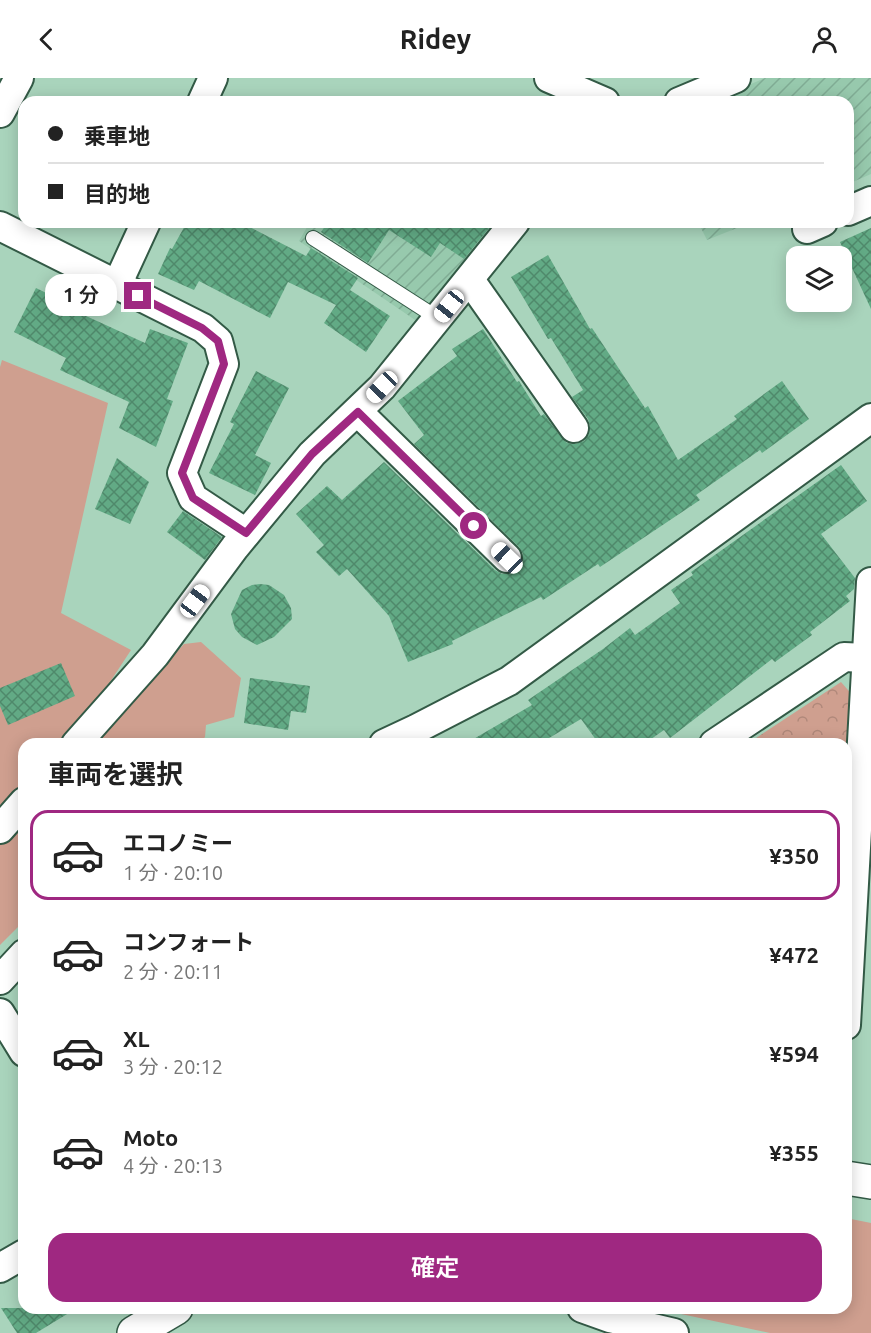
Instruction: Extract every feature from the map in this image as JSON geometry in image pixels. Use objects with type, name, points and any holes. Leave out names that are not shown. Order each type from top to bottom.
[{"type":"street","points":[[0,113],[19,78]]},
{"type":"street","points":[[205,96],[213,78]]},
{"type":"street","points":[[549,78],[591,96]]},
{"type":"street","points":[[693,96],[736,78]]},
{"type":"street","points":[[854,208],[871,201]]},
{"type":"street","points":[[0,226],[202,328],[218,341],[224,364],[182,473],[193,498],[246,533]]},
{"type":"street","points":[[117,285],[143,228]]},
{"type":"street","points":[[81,738],[155,655],[246,533],[312,454],[382,387],[510,228]]},
{"type":"street","points":[[470,280],[574,428]]},
{"type":"street","points":[[358,412],[507,558]]},
{"type":"street","points":[[396,738],[509,681],[871,418]]},
{"type":"street","points":[[852,944],[871,582]]},
{"type":"street","points":[[723,738],[844,657],[866,658]]},
{"type":"street","points":[[0,829],[18,809]]},
{"type":"street","points":[[0,980],[18,960]]},
{"type":"street","points":[[0,1013],[18,1042]]},
{"type":"street","points":[[852,1179],[871,1182]]},
{"type":"street","points":[[0,1268],[18,1258]]},
{"type":"street","points":[[134,1333],[166,1314]]},
{"type":"street","points":[[599,1314],[674,1333]]},
{"type":"lane","points":[[313,238],[439,319]]},
{"type":"shaded area","points":[[765,78],[871,78],[871,174],[854,181],[854,96],[722,96]]},
{"type":"shaded area","points":[[307,228],[498,228],[421,324],[299,241]]},
{"type":"shaded area","points":[[701,228],[737,228],[707,240]]},
{"type":"green space","points":[[2,360],[108,403],[61,613],[131,650],[93,708],[66,738],[18,738],[18,792],[0,812],[0,367]]},
{"type":"green space","points":[[201,642],[241,678],[234,717],[206,725],[204,738],[98,738],[184,644]]},
{"type":"green space","points":[[841,682],[855,698],[852,738],[756,738]]},
{"type":"green space","points":[[18,825],[18,927],[0,945],[0,845]]},
{"type":"green space","points":[[852,1219],[871,1223],[871,1333],[770,1333],[681,1314],[852,1314]]},
{"type":"building","points":[[184,228],[252,228],[306,256],[311,248],[358,278],[350,290],[390,316],[366,352],[324,323],[336,305],[288,282],[270,318],[199,281],[194,290],[158,274],[170,248],[172,249]]},
{"type":"building","points":[[324,228],[489,228],[464,259],[440,243],[431,257],[389,230],[368,263],[321,232]]},
{"type":"building","points":[[871,228],[871,309],[852,268],[852,246],[842,246],[840,242]]},
{"type":"building","points":[[548,255],[590,329],[592,328],[645,408],[648,406],[678,460],[737,419],[734,416],[782,381],[809,419],[762,453],[760,450],[696,495],[700,500],[600,567],[598,564],[543,600],[541,597],[452,641],[453,644],[408,662],[389,616],[347,569],[339,576],[316,552],[324,545],[296,514],[327,486],[342,500],[384,462],[495,570],[502,574],[511,574],[519,569],[523,562],[523,554],[519,547],[414,444],[424,435],[398,401],[457,356],[452,349],[483,329],[541,416],[544,414],[567,443],[575,444],[584,441],[589,434],[590,426],[588,419],[572,397],[583,390],[551,338],[548,339],[511,277]]},
{"type":"building","points":[[36,288],[75,307],[73,310],[145,343],[150,329],[188,343],[167,399],[173,401],[156,447],[119,428],[129,402],[60,370],[66,358],[14,332]]},
{"type":"building","points":[[256,371],[289,388],[255,455],[271,463],[255,495],[209,473],[234,424],[230,422]]},
{"type":"building","points":[[117,458],[149,482],[130,524],[95,509]]},
{"type":"building","points":[[841,465],[867,501],[821,534],[855,578],[854,589],[846,596],[850,601],[810,632],[812,635],[775,662],[772,659],[670,738],[664,730],[653,738],[595,738],[581,719],[549,738],[475,738],[532,705],[528,700],[630,628],[635,635],[680,603],[671,590],[693,575],[691,572]]},
{"type":"building","points":[[183,511],[222,537],[205,560],[167,532]]},
{"type":"building","points":[[260,584],[269,585],[284,595],[291,608],[292,619],[274,637],[257,645],[242,637],[235,629],[231,614],[242,590]]},
{"type":"building","points":[[61,663],[75,696],[8,725],[0,706],[0,688]]},
{"type":"building","points":[[250,678],[310,686],[306,713],[291,711],[288,730],[244,723]]},
{"type":"building","points":[[1,1308],[18,1308],[18,1314],[67,1314],[36,1333],[17,1333]]},
{"type":"route","points":[[138,296],[202,328],[218,341],[224,364],[182,473],[193,498],[246,533],[312,454],[358,412],[474,526]]}]
